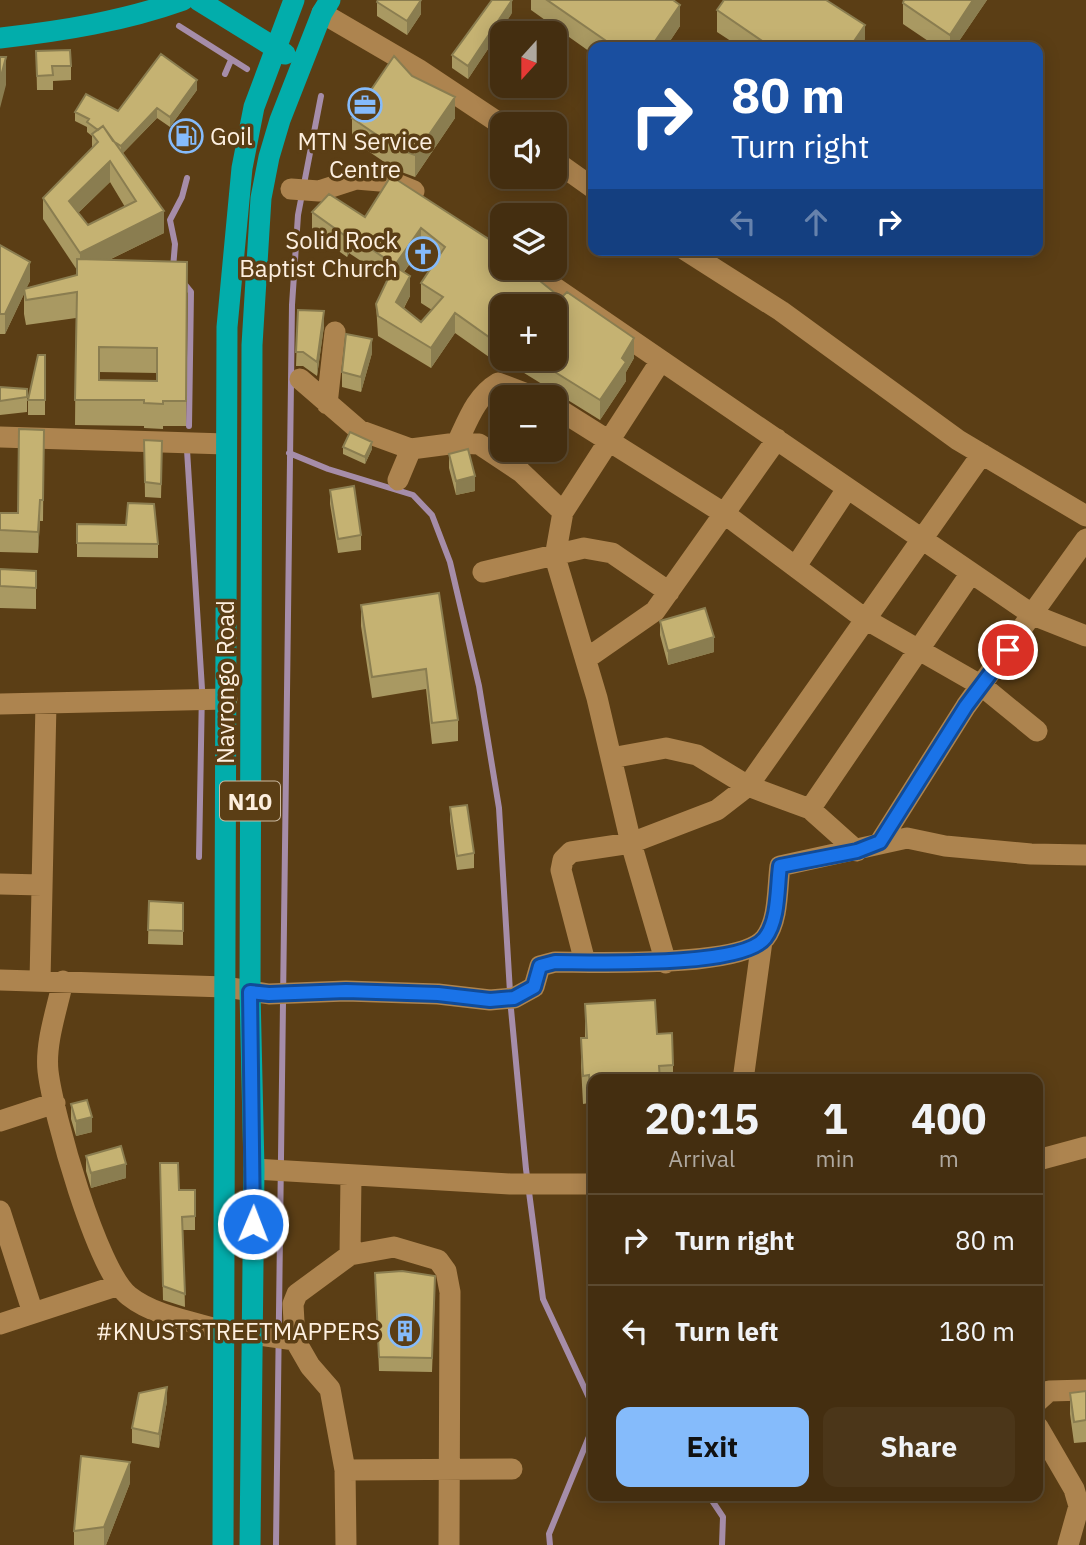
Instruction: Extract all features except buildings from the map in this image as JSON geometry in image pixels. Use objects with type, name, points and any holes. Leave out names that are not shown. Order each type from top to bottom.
[{"type":"highway","points":[[0,38],[57,32],[114,20],[183,0]]},
{"type":"highway","points":[[198,0],[303,64]]},
{"type":"highway","name":"Navrongo Road","points":[[223,1545],[227,327],[239,193],[254,107],[294,0]]},
{"type":"highway","name":"Navrongo Road","points":[[250,1545],[254,1168],[250,992],[252,345],[261,198],[269,157],[326,6]]},
{"type":"street","points":[[326,6],[490,116]]},
{"type":"street","points":[[567,170],[588,184]]},
{"type":"street","points":[[291,189],[319,191],[356,179],[392,182],[411,189],[431,203]]},
{"type":"street","points":[[694,256],[781,311],[904,403],[982,454],[1086,516]]},
{"type":"street","points":[[543,280],[1033,615],[1086,636]]},
{"type":"street","points":[[327,404],[335,332]]},
{"type":"street","points":[[660,362],[563,512],[555,557],[586,659],[631,842],[666,963]]},
{"type":"street","points":[[300,379],[359,430],[411,449],[457,443],[479,444],[521,472],[563,512]]},
{"type":"street","points":[[457,443],[474,406],[490,388]]},
{"type":"street","points":[[567,415],[724,514],[865,619],[982,686],[1037,731]]},
{"type":"street","points":[[0,437],[226,444]]},
{"type":"street","points":[[586,659],[655,611],[777,439]]},
{"type":"street","points":[[398,480],[411,449]]},
{"type":"street","points":[[585,962],[561,870],[563,860],[570,852],[631,842],[718,810],[748,786],[982,454]]},
{"type":"street","points":[[796,566],[847,489]]},
{"type":"street","points":[[880,842],[938,747],[1086,540]]},
{"type":"street","points":[[483,572],[584,548],[612,552],[669,592]]},
{"type":"street","points":[[810,809],[971,573]]},
{"type":"street","points":[[0,704],[227,699]]},
{"type":"street","points":[[40,981],[46,703]]},
{"type":"street","points":[[611,758],[666,748],[696,755],[748,786],[810,809],[857,851]]},
{"type":"street","points":[[744,1074],[762,942],[772,927],[780,866],[907,838],[994,851],[1086,855]]},
{"type":"street","points":[[0,884],[42,885]]},
{"type":"street","points":[[0,980],[226,987],[269,994],[346,991],[438,994],[490,1000],[514,998],[534,987],[540,966],[555,962],[666,963],[737,951],[762,942]]},
{"type":"street","points":[[63,981],[48,1069],[55,1103],[96,1242],[119,1285],[129,1296],[157,1311],[224,1331]]},
{"type":"street","points":[[0,1121],[55,1103]]},
{"type":"street","points":[[1043,1159],[1086,1147]]},
{"type":"street","points":[[254,1168],[510,1184],[588,1184]]},
{"type":"street","points":[[350,1255],[351,1175]]},
{"type":"street","points":[[0,1211],[33,1313]]},
{"type":"street","points":[[346,1545],[345,1470],[330,1389],[310,1366],[295,1340],[293,1304],[297,1294],[350,1255],[394,1247],[438,1260],[446,1271],[450,1292],[449,1545]]},
{"type":"street","points":[[0,1324],[119,1285]]},
{"type":"street","points":[[251,1334],[295,1340]]},
{"type":"street","points":[[1043,1396],[1049,1391],[1086,1390]]},
{"type":"street","points":[[1043,1436],[1074,1489],[1079,1506],[1068,1545]]},
{"type":"street","points":[[345,1470],[512,1469]]},
{"type":"waterway","points":[[179,26],[247,69]]},
{"type":"waterway","points":[[225,74],[231,60]]},
{"type":"waterway","points":[[276,1545],[292,305],[298,215],[321,96]]},
{"type":"waterway","points":[[173,268],[175,244],[170,220],[182,197],[187,178]]},
{"type":"waterway","points":[[182,281],[191,292],[189,426]]},
{"type":"waterway","points":[[187,450],[202,689],[199,857]]},
{"type":"waterway","points":[[289,453],[328,469],[413,495],[432,515],[450,562],[479,686],[499,808],[511,1009],[526,1169],[543,1299],[588,1396]]},
{"type":"waterway","points":[[550,1545],[549,1534],[588,1439]]},
{"type":"waterway","points":[[712,1501],[723,1517],[722,1545]]},
{"type":"place","name":"MTN Service Centre","points":[[365,105]]},
{"type":"place","name":"Goil","points":[[186,136]]},
{"type":"place","name":"Solid Rock Baptist Church","points":[[423,254]]},
{"type":"place","name":"#KNUSTSTREETMAPPERS","points":[[405,1331]]},
{"type":"route","points":[[253,1224],[250,992],[269,994],[346,991],[438,994],[490,1000],[514,998],[534,987],[540,966],[555,962],[666,963],[737,951],[762,942],[772,927],[780,866],[857,851],[880,842],[966,706],[1008,650]]}]
